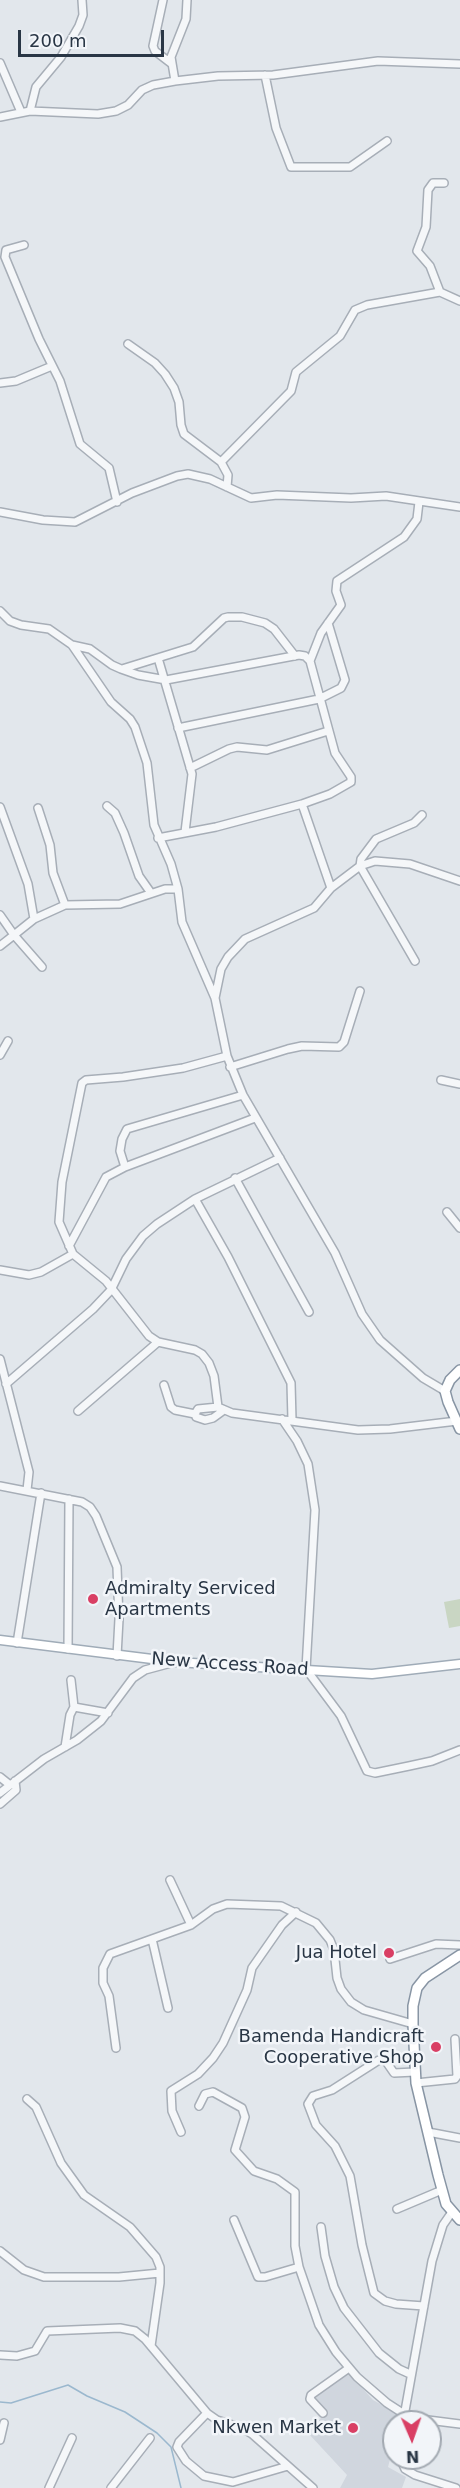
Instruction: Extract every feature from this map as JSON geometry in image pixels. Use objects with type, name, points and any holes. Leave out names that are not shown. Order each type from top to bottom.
[{"type":"highway","points":[[459,1425],[447,1402],[445,1391],[450,1380],[460,1370]]},
{"type":"highway","points":[[460,1955],[425,1978],[417,1988],[412,2006],[416,2083],[442,2190],[452,2212],[460,2220]]},
{"type":"main road","name":"New Access Road","points":[[0,1640],[176,1662],[372,1674],[460,1664]]},
{"type":"street","points":[[30,111],[36,87],[61,57],[79,26],[83,15],[82,0]]},
{"type":"street","points":[[163,0],[153,46],[155,51],[172,64]]},
{"type":"street","points":[[176,81],[171,57],[186,19],[187,0]]},
{"type":"street","points":[[0,117],[30,111],[99,114],[116,111],[128,105],[142,90],[153,85],[218,76],[265,75],[378,61],[460,64]]},
{"type":"street","points":[[0,63],[21,112]]},
{"type":"street","points":[[265,75],[276,128],[291,167],[350,167],[387,141]]},
{"type":"street","points":[[440,292],[430,266],[417,251],[426,227],[428,190],[433,183],[444,183]]},
{"type":"street","points":[[24,245],[6,250],[5,257],[63,389],[80,444],[109,468],[117,502]]},
{"type":"street","points":[[221,462],[291,391],[296,372],[340,336],[355,310],[367,305],[440,292],[460,301]]},
{"type":"street","points":[[128,344],[154,363],[174,388],[179,402],[184,434],[221,462],[228,475],[227,487]]},
{"type":"street","points":[[0,383],[16,381],[52,366]]},
{"type":"street","points":[[0,512],[43,520],[75,522],[132,493],[177,476],[199,475],[251,498],[277,495],[351,498],[386,496],[460,507]]},
{"type":"street","points":[[310,661],[321,633],[341,605],[336,591],[337,580],[404,537],[417,519],[419,502]]},
{"type":"street","points":[[0,611],[10,621],[49,629],[72,645],[111,702],[130,719],[142,742],[152,793],[154,825],[171,864],[182,922],[215,998],[230,1067],[243,1095],[335,1253],[362,1314],[380,1340],[423,1378],[445,1391]]},
{"type":"street","points":[[121,669],[193,647],[224,618],[228,617],[242,617],[266,623],[274,629],[295,656]]},
{"type":"street","points":[[178,728],[319,699],[345,684],[328,623]]},
{"type":"street","points":[[72,645],[90,649],[121,669],[166,680],[295,656],[305,656],[310,661],[335,753],[352,781],[330,794],[302,804],[216,827],[159,838]]},
{"type":"street","points":[[158,658],[190,768],[192,782],[185,832]]},
{"type":"street","points":[[190,768],[237,747],[267,750],[328,731]]},
{"type":"street","points":[[302,804],[331,888]]},
{"type":"street","points":[[107,806],[115,813],[139,876],[152,893]]},
{"type":"street","points":[[0,807],[28,884],[34,919]]},
{"type":"street","points":[[38,808],[50,845],[53,873],[65,905]]},
{"type":"street","points":[[415,961],[360,866],[361,859],[376,839],[414,823],[422,815]]},
{"type":"street","points":[[215,998],[221,969],[228,957],[245,939],[314,908],[331,888],[360,866],[375,861],[410,864],[460,881]]},
{"type":"street","points":[[0,946],[34,919],[65,905],[120,904],[152,893],[177,889]]},
{"type":"street","points":[[0,915],[42,967]]},
{"type":"street","points":[[230,1067],[288,1048],[339,1047],[344,1042],[360,991]]},
{"type":"street","points":[[0,1055],[8,1041]]},
{"type":"street","points":[[221,1409],[210,1363],[195,1350],[158,1342],[149,1336],[106,1281],[73,1254],[59,1222],[62,1182],[82,1083],[86,1080],[183,1068],[227,1056]]},
{"type":"street","points":[[441,1080],[460,1084]]},
{"type":"street","points":[[125,1167],[120,1151],[127,1129],[243,1095]]},
{"type":"street","points":[[69,1246],[103,1180],[125,1167],[255,1118]]},
{"type":"street","points":[[6,1384],[93,1310],[111,1290],[126,1259],[143,1236],[157,1224],[195,1199],[280,1158]]},
{"type":"street","points":[[235,1178],[309,1312]]},
{"type":"street","points":[[195,1199],[228,1257],[287,1373],[291,1383],[292,1420]]},
{"type":"street","points":[[447,1212],[460,1228]]},
{"type":"street","points":[[0,1270],[29,1275],[41,1272],[73,1254]]},
{"type":"street","points":[[78,1411],[158,1342]]},
{"type":"street","points":[[0,1359],[29,1472],[27,1490]]},
{"type":"street","points":[[164,1385],[171,1407],[175,1410],[195,1414],[196,1417],[205,1420],[213,1418],[221,1409]]},
{"type":"street","points":[[195,1414],[198,1409],[221,1409],[358,1430],[459,1425]]},
{"type":"street","points":[[282,1419],[301,1446],[308,1464],[315,1510],[306,1670],[341,1716],[367,1771],[375,1773],[410,1766],[432,1761],[460,1750]]},
{"type":"street","points":[[0,1486],[82,1502],[90,1507],[117,1567],[119,1619],[117,1656]]},
{"type":"street","points":[[17,1642],[41,1493]]},
{"type":"street","points":[[68,1649],[69,1499]]},
{"type":"street","points":[[0,1793],[101,1721],[134,1678],[145,1670],[176,1662]]},
{"type":"street","points":[[65,1747],[70,1715],[74,1707],[71,1680]]},
{"type":"street","points":[[74,1707],[108,1713]]},
{"type":"street","points":[[0,1777],[13,1783],[16,1790],[0,1804]]},
{"type":"street","points":[[170,1880],[190,1925]]},
{"type":"street","points":[[116,2048],[109,1996],[103,1983],[106,1960],[110,1954],[123,1947],[190,1925],[213,1909],[227,1904],[274,1905],[296,1912],[316,1923],[330,1940],[334,1950],[337,1978],[341,1989],[351,2002],[364,2010],[412,2024]]},
{"type":"street","points":[[181,2132],[172,2111],[169,2093],[198,2074],[213,2058],[223,2043],[247,1990],[252,1968],[282,1925],[296,1912]]},
{"type":"street","points":[[152,1939],[168,2008]]},
{"type":"street","points":[[390,1959],[436,1944],[460,1945]]},
{"type":"street","points":[[416,2083],[455,2079],[457,2076],[455,2039]]},
{"type":"street","points":[[415,2072],[394,2073],[385,2060],[379,2060],[332,2090],[313,2096],[308,2104],[316,2125],[335,2146],[350,2176],[362,2245],[374,2293],[396,2304],[424,2306]]},
{"type":"street","points":[[199,2106],[205,2094],[213,2092],[242,2108],[245,2117],[235,2150],[254,2171],[277,2179],[295,2192],[296,2246],[299,2267],[318,2325],[349,2368],[394,2410]]},
{"type":"street","points":[[27,2098],[36,2107],[61,2163],[78,2187],[91,2201],[137,2234],[156,2257],[160,2273],[151,2346]]},
{"type":"street","points":[[428,2132],[460,2138]]},
{"type":"street","points":[[397,2209],[442,2190]]},
{"type":"street","points":[[404,2410],[432,2261],[443,2225],[452,2212]]},
{"type":"street","points":[[234,2220],[258,2277],[266,2277],[299,2267]]},
{"type":"street","points":[[321,2228],[325,2256],[334,2287],[345,2308],[379,2354],[410,2374]]},
{"type":"street","points":[[0,2251],[24,2270],[44,2277],[119,2277],[160,2273]]},
{"type":"street","points":[[0,2355],[18,2356],[35,2351],[45,2332],[51,2330],[130,2329],[141,2335],[207,2413],[217,2420],[242,2428],[252,2434],[313,2488]]},
{"type":"street","points":[[322,2413],[310,2399],[311,2395],[349,2368]]},
{"type":"street","points":[[207,2413],[179,2442],[177,2447],[186,2461],[204,2476],[233,2482],[288,2466]]},
{"type":"street","points":[[442,2422],[460,2424]]},
{"type":"street","points":[[0,2440],[4,2423]]},
{"type":"street","points":[[49,2488],[72,2438]]},
{"type":"street","points":[[111,2488],[150,2438]]},
{"type":"street","points":[[407,2470],[415,2475],[456,2488]]},
{"type":"shaded area","name":"Nkwen Market","points":[[348,2372],[373,2400],[391,2410],[382,2410],[382,2470],[393,2470],[406,2477],[402,2488],[340,2488],[347,2475],[308,2433],[327,2411],[314,2397]]},
{"type":"green space","points":[[460,1599],[460,1626],[449,1628],[444,1602]]},
{"type":"waterway","points":[[0,2402],[11,2403],[68,2385],[87,2396],[125,2412],[157,2433],[171,2447],[181,2488]]},
{"type":"place","name":"Admiralty Serviced Apartments","points":[[93,1599]]},
{"type":"place","name":"Jua Hotel","points":[[389,1953]]},
{"type":"place","name":"Bamenda Handicraft Cooperative Shop","points":[[436,2047]]},
{"type":"place","name":"Nkwen Market","points":[[353,2428]]}]
